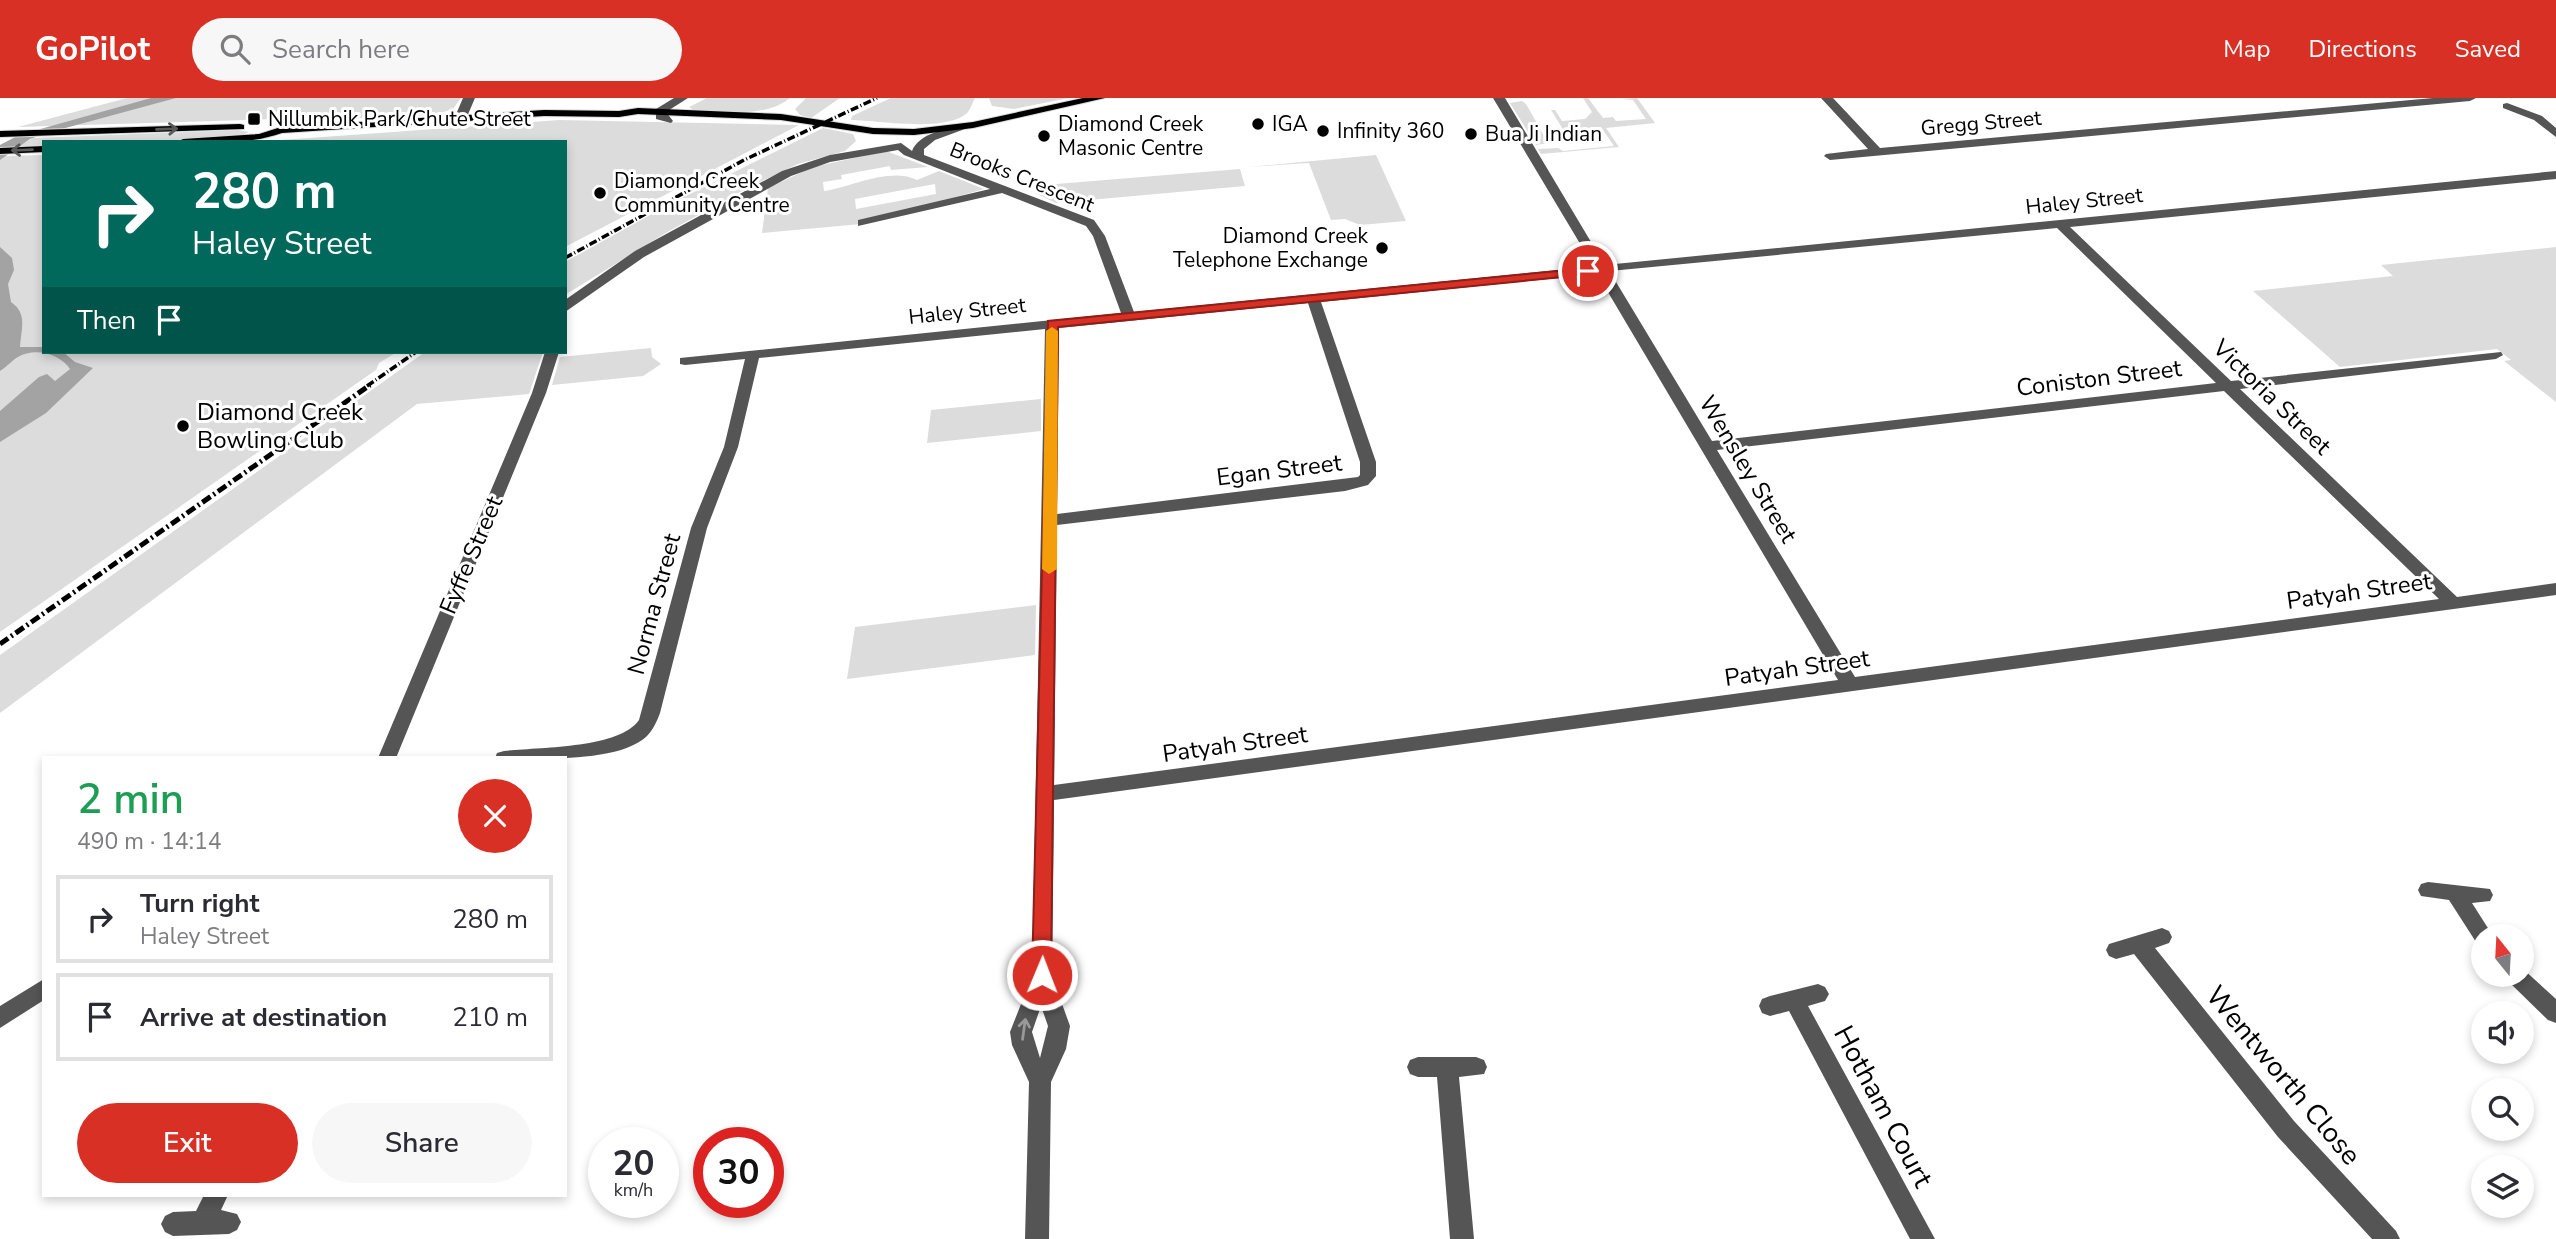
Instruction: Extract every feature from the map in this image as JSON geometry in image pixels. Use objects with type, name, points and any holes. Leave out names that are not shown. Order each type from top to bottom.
[{"type":"main road","points":[[663,116],[684,112],[799,118],[873,131],[903,132],[967,126],[1099,98]]},
{"type":"main road","points":[[214,140],[260,137],[281,130],[556,112],[620,114],[631,118],[663,116],[815,122]]},
{"type":"main road","points":[[0,134],[268,126],[281,130]]},
{"type":"main road","points":[[0,150],[42,149]]},
{"type":"street","points":[[460,119],[469,98]]},
{"type":"street","points":[[663,116],[682,98]]},
{"type":"street","points":[[684,112],[682,105],[691,98]]},
{"type":"street","points":[[1499,98],[1593,267],[1606,263],[1610,273]]},
{"type":"street","points":[[1827,98],[1876,151]]},
{"type":"street","name":"Gregg Street","points":[[1830,156],[2470,98]]},
{"type":"street","points":[[2496,98],[2515,113],[2546,125],[2556,134]]},
{"type":"street","points":[[918,156],[918,149],[925,142],[967,126]]},
{"type":"street","points":[[837,157],[855,149],[873,131]]},
{"type":"street","points":[[567,305],[592,283],[748,193],[801,167],[837,157],[901,146],[903,132]]},
{"type":"street","name":"Brooks Crescent","points":[[901,146],[918,156],[1085,220],[1094,226],[1129,316]]},
{"type":"street","name":"Haley Street","points":[[1610,273],[2060,224],[2556,175]]},
{"type":"street","points":[[862,223],[1005,189]]},
{"type":"street","name":"Victoria Street","points":[[2060,224],[2453,603]]},
{"type":"street","name":"Haley Street","points":[[685,361],[1593,267]]},
{"type":"street","name":"Wensley Street","points":[[1610,273],[1708,446],[1851,685]]},
{"type":"street","name":"Egan Street","points":[[1050,520],[1345,486],[1363,481],[1368,476],[1368,462],[1313,298]]},
{"type":"street","points":[[1040,1082],[1023,1045],[1021,1032],[1042,975],[1052,324]]},
{"type":"street","name":"Fyffe Street","points":[[388,756],[539,393],[551,354]]},
{"type":"street","name":"Norma Street","points":[[519,756],[620,742],[638,734],[644,728],[651,713],[699,528],[731,447],[752,354]]},
{"type":"street","name":"Coniston Street","points":[[1708,446],[2496,355]]},
{"type":"street","name":"Patyah Street","points":[[1045,794],[2556,589]]},
{"type":"street","points":[[2428,890],[2483,895]]},
{"type":"street","points":[[2455,893],[2475,924]]},
{"type":"street","points":[[2116,950],[2162,937]]},
{"type":"street","name":"Wentworth Close","points":[[2139,944],[2286,1129],[2388,1239]]},
{"type":"street","points":[[1037,1239],[1040,1082],[1055,1049],[1059,1026],[1042,975]]},
{"type":"street","points":[[2529,987],[2556,1013]]},
{"type":"street","points":[[0,1018],[42,989]]},
{"type":"street","points":[[1770,1006],[1818,995]]},
{"type":"street","name":"Hotham Court","points":[[1794,1000],[1923,1239]]},
{"type":"street","points":[[1418,1067],[1476,1067]]},
{"type":"street","points":[[1447,1067],[1462,1239]]},
{"type":"street","points":[[202,1223],[215,1197]]},
{"type":"street","points":[[173,1224],[229,1222]]},
{"type":"shaded area","points":[[127,98],[461,98],[453,109],[434,115],[361,118],[328,115],[18,127]]},
{"type":"shaded area","points":[[151,98],[176,98],[47,133],[30,139],[0,160],[0,145],[19,135]]},
{"type":"shaded area","points":[[707,98],[790,98],[780,105],[756,111],[694,110],[689,107]]},
{"type":"shaded area","points":[[806,98],[840,98],[811,118],[800,115],[795,109]]},
{"type":"shaded area","points":[[891,98],[975,98],[967,113],[943,123],[851,120],[852,116]]},
{"type":"shaded area","points":[[989,98],[1069,98],[1014,109],[992,106]]},
{"type":"shaded area","points":[[1583,98],[1588,98],[1603,118],[1613,117],[1616,121],[1646,119],[1633,100],[1622,99],[1637,98],[1655,123],[1606,128],[1619,147],[1541,154],[1538,149],[1558,148],[1563,151],[1614,146],[1601,127],[1567,130],[1572,139],[1569,139],[1551,110],[1555,110],[1562,121],[1585,119],[1592,112]]},
{"type":"shaded area","points":[[1522,101],[1548,143],[1536,145],[1510,103]]},
{"type":"shaded area","points":[[559,120],[799,125],[567,246],[567,140],[281,140]]},
{"type":"shaded area","points":[[823,128],[853,134],[856,141],[845,151],[798,164],[749,187],[664,234],[567,294],[567,261],[670,204]]},
{"type":"shaded area","points":[[238,130],[249,132],[240,136],[177,140],[42,140],[42,146],[17,147],[33,138]]},
{"type":"shaded area","points":[[886,151],[928,167],[891,170],[890,166],[841,175],[842,179],[823,182],[824,191],[895,175],[917,180],[939,171],[984,189],[861,224],[762,233],[768,188],[813,167]],"holes":[[[935,184],[936,194],[856,209],[855,199]]]},
{"type":"shaded area","points":[[42,155],[42,354],[394,354],[379,363],[376,370],[0,632],[0,156]]},
{"type":"shaded area","points":[[1376,155],[1406,221],[1360,225],[1345,219],[1331,220],[1309,163],[1249,167]]},
{"type":"shaded area","points":[[1240,169],[1245,186],[1056,203],[1035,193],[1037,188],[1044,185]]},
{"type":"shaded area","points":[[0,247],[12,258],[14,270],[8,284],[11,302],[22,317],[20,347],[42,347],[42,353],[18,357],[0,371]]},
{"type":"shaded area","points":[[2556,247],[2556,402],[2504,361],[2511,360],[2497,349],[2340,367],[2253,291],[2393,276],[2381,265]]},
{"type":"shaded area","points":[[651,348],[652,357],[661,364],[643,376],[552,385],[560,357]]},
{"type":"shaded area","points":[[47,354],[65,354],[75,362],[93,368],[46,413],[0,442],[0,411],[39,377],[47,374],[55,381],[70,369],[54,356]]},
{"type":"shaded area","points":[[422,354],[542,354],[529,394],[417,404],[0,713],[0,655]]},
{"type":"shaded area","points":[[1041,399],[1041,431],[927,443],[931,410]]},
{"type":"shaded area","points":[[1036,605],[1035,655],[847,679],[855,627]]},
{"type":"railway","points":[[567,257],[744,160],[877,98]]},
{"type":"railway","points":[[367,386],[413,354]]},
{"type":"railway","points":[[0,644],[370,385]]},
{"type":"slow traffic","points":[[1049,569],[1052,331]]},
{"type":"place","name":"Nillumbik Park/Chute Street","points":[[254,119]]},
{"type":"place","name":"IGA","points":[[1258,124]]},
{"type":"place","name":"Infinity 360","points":[[1323,131]]},
{"type":"place","name":"Bua Ji Indian","points":[[1471,134]]},
{"type":"place","name":"Diamond Creek Masonic Centre","points":[[1044,136]]},
{"type":"place","name":"Diamond Creek Community Centre","points":[[600,193]]},
{"type":"place","name":"Diamond Creek Telephone Exchange","points":[[1382,248]]},
{"type":"place","name":"Diamond Creek Bowling Club","points":[[183,426]]},
{"type":"route","points":[[1042,975],[1052,324],[1588,271]]}]
